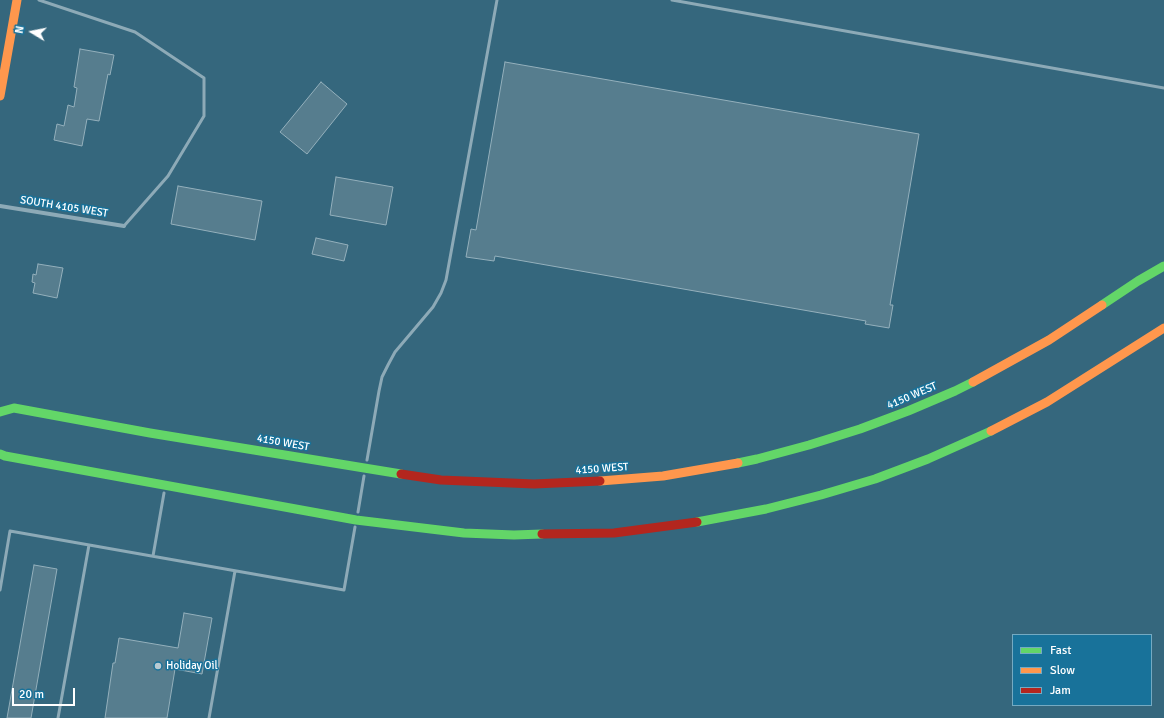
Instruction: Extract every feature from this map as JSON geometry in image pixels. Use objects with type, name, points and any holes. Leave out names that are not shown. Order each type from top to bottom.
[{"type":"street","points":[[0,96],[17,0]]},
{"type":"street","name":"SOUTH 4105 WEST","points":[[0,206],[124,226]]},
{"type":"street","name":"4150 WEST","points":[[0,412],[14,408],[150,433],[365,469],[441,480],[534,484],[581,483],[663,476],[757,459],[860,429],[908,411],[955,391],[1000,368],[1049,340],[1138,281],[1164,266]]},
{"type":"street","points":[[0,454],[165,486],[356,520],[408,527],[464,533],[514,535],[614,533],[716,519],[766,509],[875,479],[928,459],[979,437],[1047,402],[1164,328]]},
{"type":"lane","points":[[39,0],[135,32],[204,78],[204,116],[168,176],[124,226]]},
{"type":"lane","points":[[0,590],[10,531],[344,590],[382,377],[395,352],[433,307],[446,280],[497,0]]},
{"type":"lane","points":[[672,0],[1164,88]]},
{"type":"lane","points":[[153,556],[165,486]]},
{"type":"lane","points":[[58,718],[89,545]]},
{"type":"lane","points":[[209,718],[235,571]]},
{"type":"building","points":[[80,49],[114,55],[110,75],[108,74],[99,121],[87,119],[82,146],[54,140],[57,124],[64,126],[68,105],[74,107],[77,88],[74,87]]},
{"type":"building","points":[[505,62],[919,134],[890,305],[893,305],[889,328],[865,324],[866,321],[495,256],[494,261],[466,257],[471,229],[476,230]]},
{"type":"building","points":[[321,82],[347,104],[307,154],[280,132]]},
{"type":"building","points":[[336,177],[393,187],[386,225],[330,215]]},
{"type":"building","points":[[178,186],[262,201],[255,240],[171,224]]},
{"type":"building","points":[[316,238],[348,245],[344,261],[312,254]]},
{"type":"building","points":[[38,264],[63,268],[57,298],[33,293],[35,283],[32,282],[33,274],[36,275]]},
{"type":"building","points":[[34,565],[57,569],[31,718],[7,718]]},
{"type":"building","name":"Holiday Oil","points":[[184,613],[212,618],[202,674],[175,669],[167,718],[105,718],[113,663],[115,663],[119,638],[178,648]]},
{"type":"traffic: fast","points":[[1102,305],[1164,266]]},
{"type":"traffic: fast","points":[[738,463],[809,445],[860,429],[908,411],[973,382]]},
{"type":"traffic: fast","points":[[0,412],[14,408],[150,433],[401,474]]},
{"type":"traffic: fast","points":[[697,522],[766,509],[875,479],[928,459],[991,431]]},
{"type":"traffic: fast","points":[[0,454],[356,520],[464,533],[514,535],[542,534]]},
{"type":"traffic: slow","points":[[0,96],[17,0]]},
{"type":"traffic: slow","points":[[973,382],[1049,340],[1102,305]]},
{"type":"traffic: slow","points":[[991,431],[1047,402],[1164,328]]},
{"type":"traffic: slow","points":[[600,481],[663,476],[738,463]]},
{"type":"traffic: jam","points":[[401,474],[441,480],[534,484],[600,481]]},
{"type":"traffic: jam","points":[[542,534],[614,533],[697,522]]},
{"type":"place","name":"Holiday Oil","points":[[158,666]]}]
